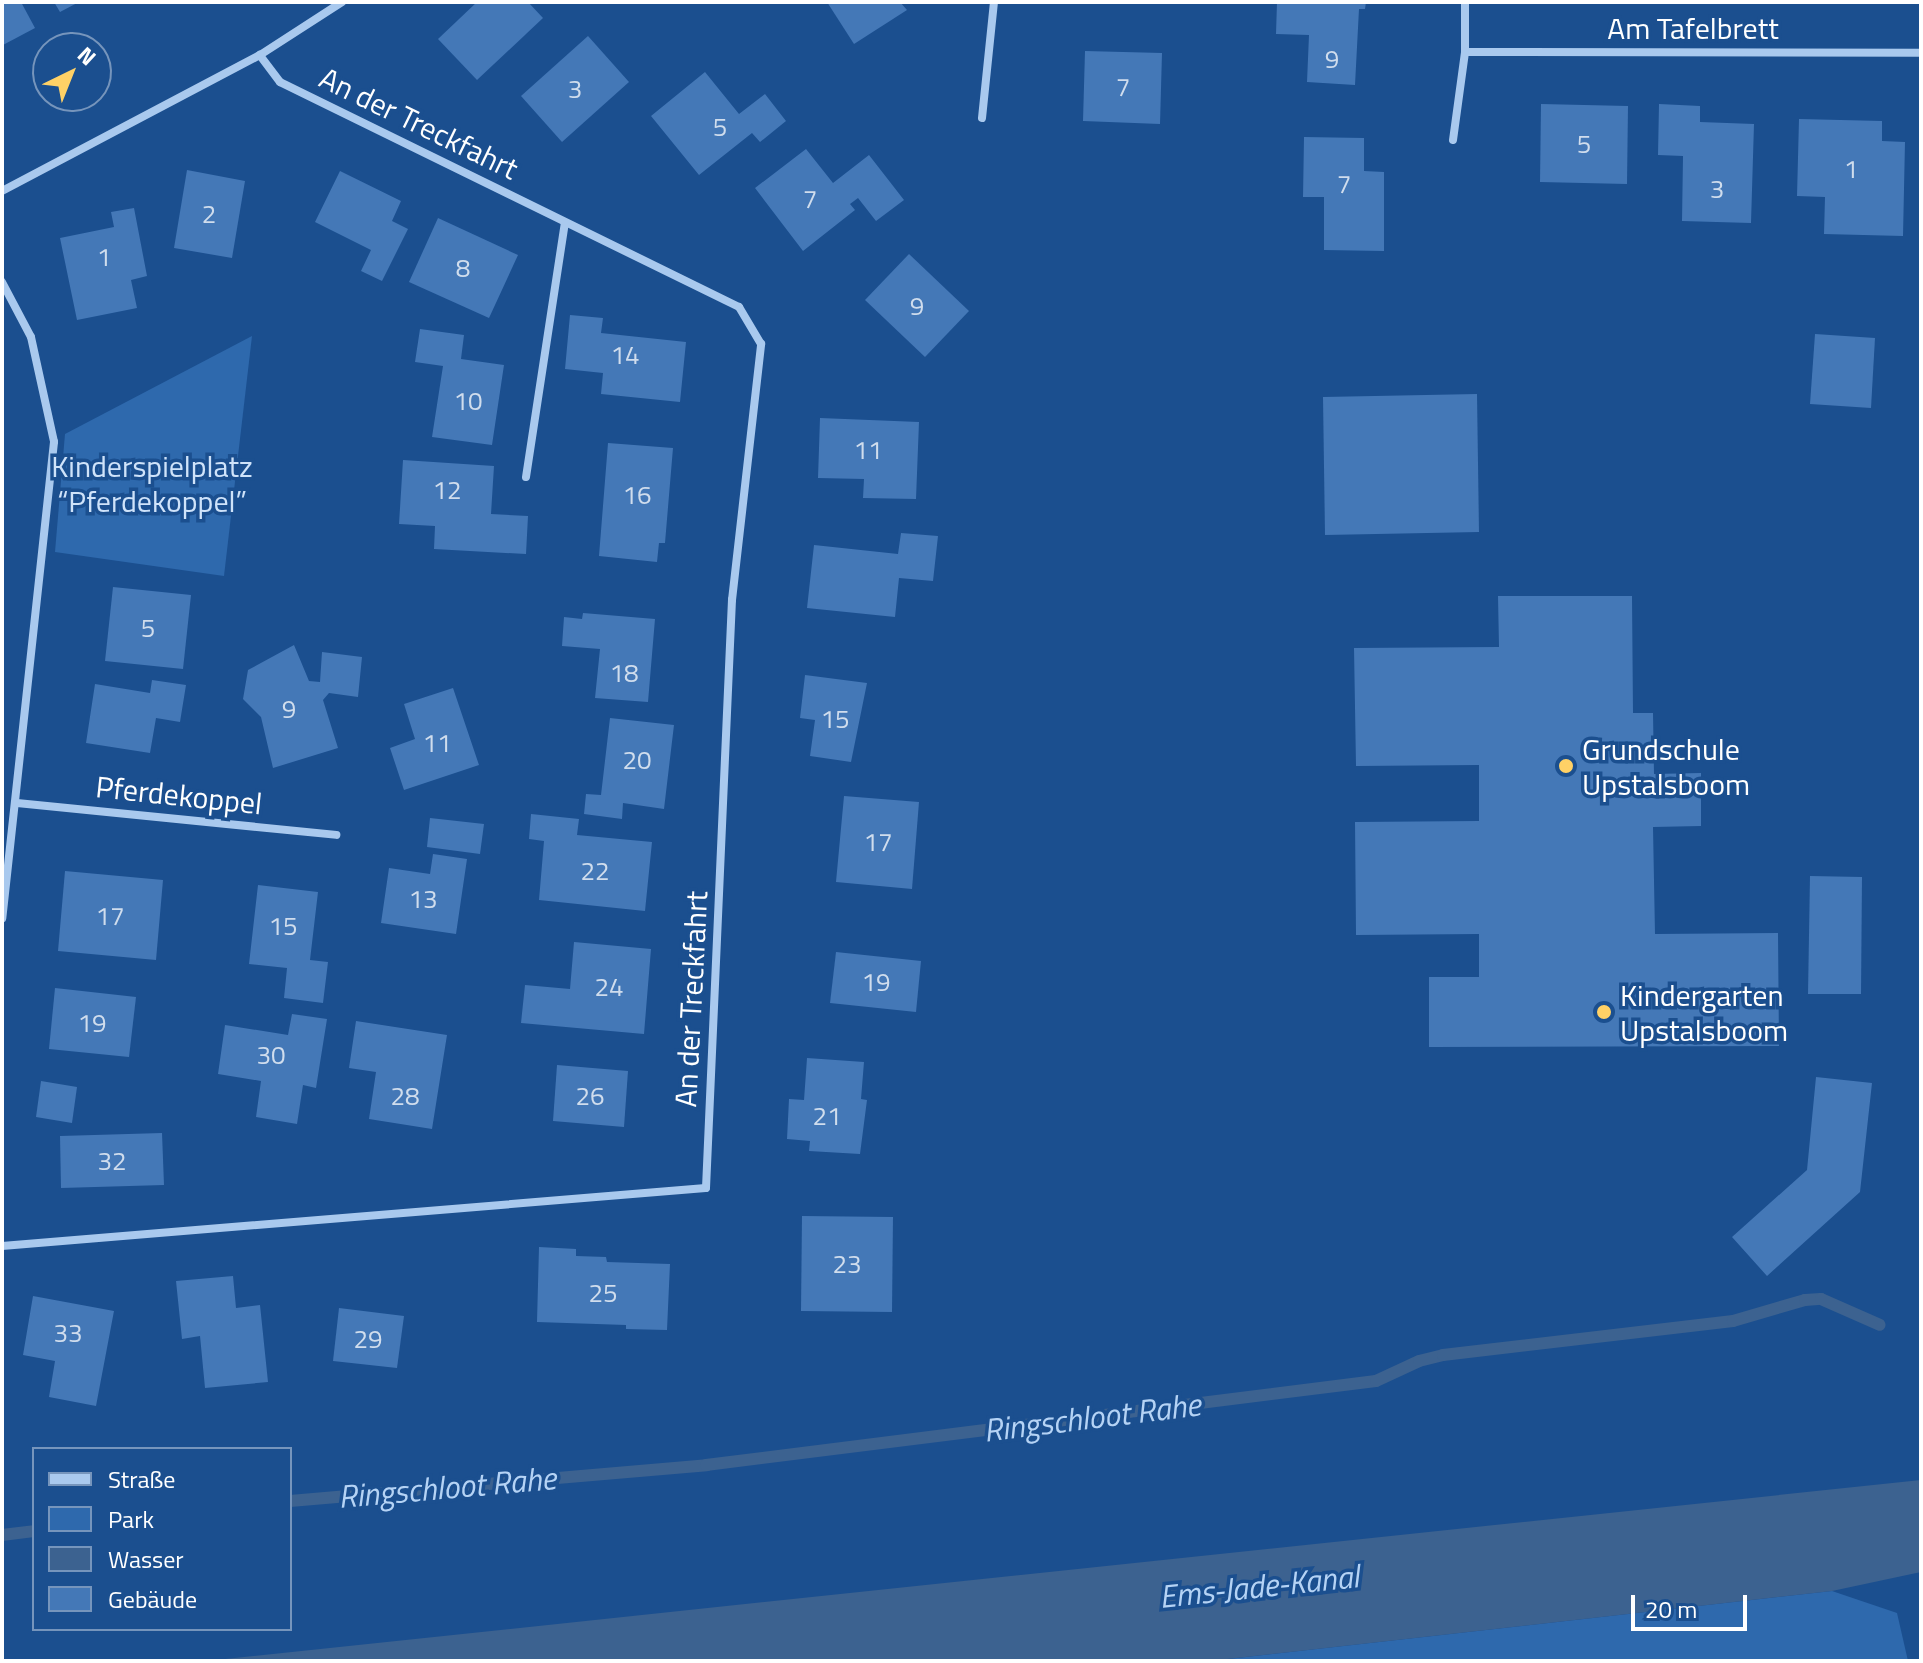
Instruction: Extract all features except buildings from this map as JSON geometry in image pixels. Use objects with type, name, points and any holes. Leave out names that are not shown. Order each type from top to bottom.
[{"type":"street","points":[[2,191],[260,55],[342,2]]},
{"type":"street","points":[[982,118],[994,2]]},
{"type":"street","points":[[1453,140],[1465,52],[1465,2]]},
{"type":"street","name":"Am Tafelbrett","points":[[1465,52],[1921,53]]},
{"type":"street","name":"An der Treckfahrt","points":[[2,1246],[706,1188],[732,600],[761,344],[739,307],[280,82],[260,55]]},
{"type":"street","points":[[526,477],[565,223]]},
{"type":"street","points":[[2,282],[31,337],[54,442],[17,803],[2,918]]},
{"type":"street","name":"Pferdekoppel","points":[[17,803],[336,835]]},
{"type":"green space","name":"Kinderspielplatz “Pferdekoppel”","points":[[252,336],[224,576],[55,552],[65,434]]},
{"type":"green space","points":[[1832,1591],[1897,1613],[1908,1661],[1210,1661]]},
{"type":"water","name":"Ems-Jade-Kanal","points":[[1921,1480],[1921,1572],[1832,1591],[1210,1661],[206,1661]]},
{"type":"waterway","name":"Ringschloot Rahe","points":[[292,1501],[706,1465],[1376,1381],[1419,1361],[1443,1355],[1733,1321],[1805,1300],[1821,1299],[1880,1325]]},
{"type":"waterway","name":"Ringschloot Rahe","points":[[2,1535],[32,1531]]},
{"type":"place","name":"Grundschule Upstalsboom","points":[[1566,766]]},
{"type":"place","name":"Kindergarten Upstalsboom","points":[[1604,1012]]}]
